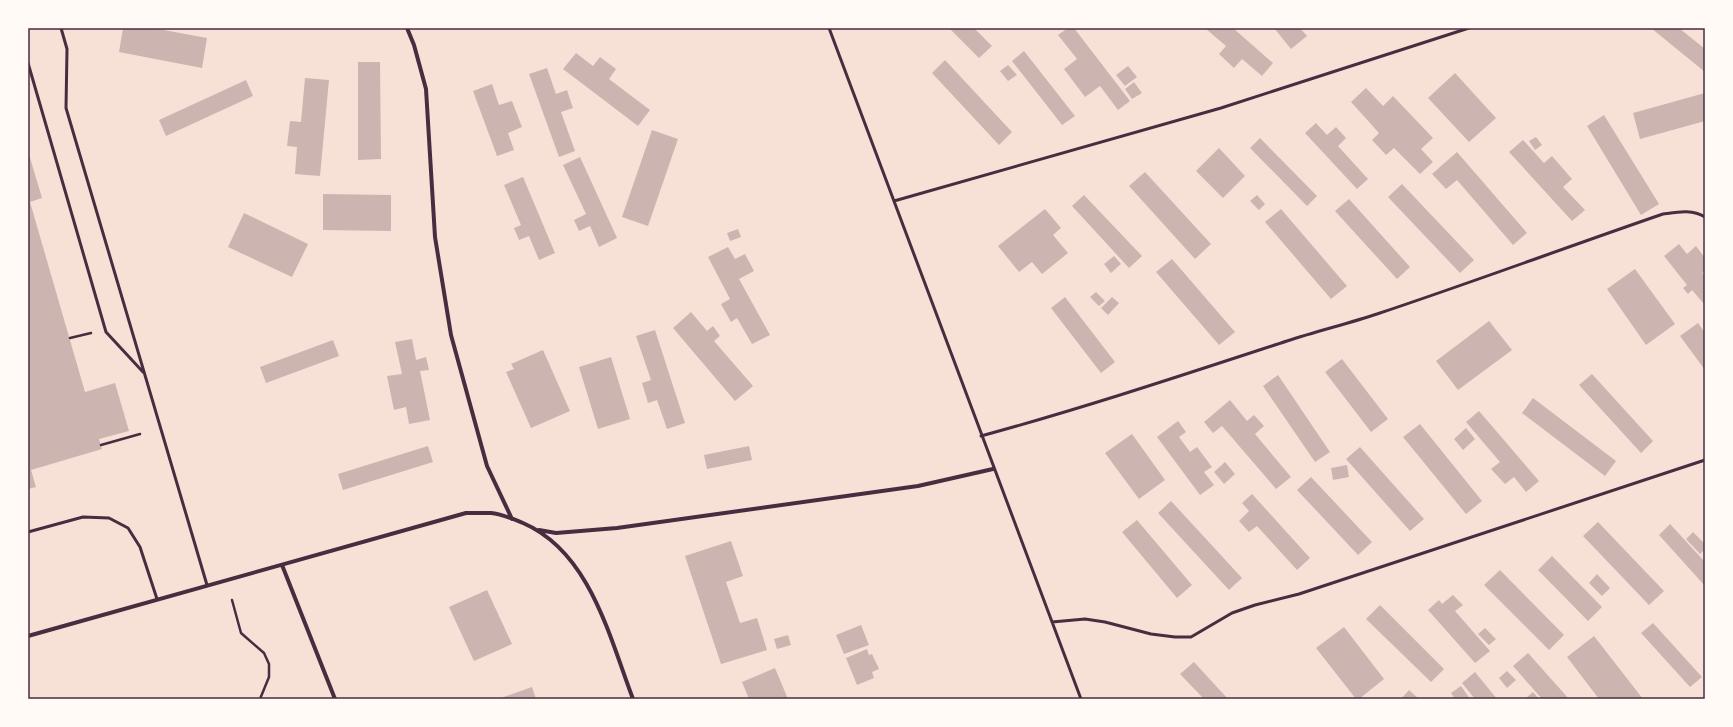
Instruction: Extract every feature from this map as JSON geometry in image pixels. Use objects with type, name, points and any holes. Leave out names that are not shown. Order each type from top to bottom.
[{"type":"street","points":[[407,28],[414,45],[426,89],[435,237],[451,335],[487,466],[512,519]]},
{"type":"street","points":[[536,529],[556,533],[617,528],[918,486],[994,469]]},
{"type":"street","points":[[28,636],[466,513],[492,513],[536,529],[550,538],[571,558],[597,604],[633,699]]},
{"type":"street","points":[[282,565],[335,699]]},
{"type":"lane","points":[[61,28],[67,49],[66,108],[207,585]]},
{"type":"lane","points":[[829,28],[1081,699]]},
{"type":"lane","points":[[894,201],[1221,108],[1469,28]]},
{"type":"lane","points":[[28,64],[106,332],[143,372]]},
{"type":"lane","points":[[981,436],[1046,418],[1289,340],[1375,315],[1538,256],[1663,214],[1681,211],[1698,213],[1705,218]]},
{"type":"lane","points":[[1052,622],[1085,619],[1105,622],[1151,634],[1191,637],[1232,613],[1255,605],[1299,594],[1705,460]]},
{"type":"lane","points":[[28,532],[83,517],[109,518],[116,521],[128,528],[140,547],[157,599]]},
{"type":"path","points":[[70,338],[93,332]]},
{"type":"path","points":[[101,445],[140,434]]},
{"type":"path","points":[[232,600],[241,633],[264,653],[269,664],[269,677],[262,690],[260,699]]},
{"type":"building","points":[[123,28],[153,28],[207,38],[202,68],[119,52]]},
{"type":"building","points":[[949,28],[974,28],[992,46],[979,58]]},
{"type":"building","points":[[1068,28],[1074,28],[1130,101],[1118,110],[1100,86],[1085,97],[1064,69],[1077,59],[1058,35]]},
{"type":"building","points":[[1205,28],[1233,28],[1273,63],[1262,76],[1242,59],[1234,68],[1219,54],[1226,46]]},
{"type":"building","points":[[1274,28],[1300,28],[1307,36],[1291,49]]},
{"type":"building","points":[[1651,28],[1679,28],[1705,49],[1705,72]]},
{"type":"building","points":[[1024,51],[1075,116],[1062,125],[1012,61]]},
{"type":"building","points":[[576,53],[593,66],[600,57],[616,69],[609,79],[650,110],[638,126],[563,69]]},
{"type":"building","points":[[945,60],[1012,132],[999,145],[932,73]]},
{"type":"building","points":[[358,62],[380,62],[381,159],[358,160]]},
{"type":"building","points":[[1008,65],[1017,75],[1008,81],[1000,71]]},
{"type":"building","points":[[1128,66],[1137,77],[1125,86],[1116,75]]},
{"type":"building","points":[[547,68],[556,94],[567,90],[573,108],[561,112],[575,151],[559,157],[529,74]]},
{"type":"building","points":[[1455,73],[1496,118],[1469,142],[1428,98]]},
{"type":"building","points":[[305,78],[329,80],[320,176],[295,174],[297,147],[287,146],[290,121],[301,122]]},
{"type":"building","points":[[246,80],[253,96],[166,136],[159,120]]},
{"type":"building","points":[[1134,82],[1142,93],[1132,99],[1125,89]]},
{"type":"building","points":[[492,84],[499,105],[512,101],[522,127],[508,133],[514,150],[497,156],[473,91]]},
{"type":"building","points":[[1366,88],[1383,106],[1393,96],[1433,138],[1421,149],[1433,162],[1420,174],[1394,148],[1386,155],[1372,140],[1379,133],[1351,102]]},
{"type":"building","points":[[1705,93],[1705,121],[1640,139],[1633,113]]},
{"type":"building","points":[[1604,115],[1659,204],[1641,215],[1587,126]]},
{"type":"building","points":[[1316,123],[1327,135],[1336,127],[1346,138],[1338,146],[1368,179],[1357,189],[1305,133]]},
{"type":"building","points":[[652,130],[678,139],[648,226],[622,217]]},
{"type":"building","points":[[1536,137],[1542,145],[1535,150],[1529,141]]},
{"type":"building","points":[[1260,138],[1317,196],[1307,206],[1250,148]]},
{"type":"building","points":[[1523,140],[1544,163],[1552,156],[1572,179],[1563,187],[1585,210],[1572,221],[1509,152]]},
{"type":"building","points":[[1219,148],[1245,176],[1223,198],[1196,171]]},
{"type":"building","points":[[28,151],[42,198],[30,202],[85,392],[115,383],[129,431],[99,439],[102,449],[31,470],[36,487],[28,489]]},
{"type":"building","points":[[1457,152],[1527,233],[1513,245],[1457,180],[1446,189],[1432,174]]},
{"type":"building","points":[[580,157],[617,238],[599,247],[590,226],[579,231],[574,220],[586,214],[563,165]]},
{"type":"building","points":[[1145,172],[1211,244],[1195,259],[1129,186]]},
{"type":"building","points":[[523,177],[555,253],[539,260],[529,236],[519,240],[514,228],[521,225],[504,185]]},
{"type":"building","points":[[1402,184],[1474,260],[1460,273],[1388,197]]},
{"type":"building","points":[[323,194],[391,195],[391,231],[323,230]]},
{"type":"building","points":[[1084,195],[1142,256],[1129,268],[1072,206]]},
{"type":"building","points":[[1257,195],[1265,204],[1259,210],[1250,201]]},
{"type":"building","points":[[1349,199],[1410,267],[1397,279],[1335,211]]},
{"type":"building","points":[[1045,209],[1061,228],[1053,235],[1068,253],[1042,274],[1032,262],[1019,272],[998,246]]},
{"type":"building","points":[[1281,209],[1347,286],[1331,299],[1265,222]]},
{"type":"building","points":[[244,213],[308,244],[292,277],[228,247]]},
{"type":"building","points":[[738,229],[741,237],[730,241],[727,233]]},
{"type":"building","points":[[1679,244],[1687,254],[1696,246],[1705,258],[1705,270],[1702,273],[1705,277],[1705,305],[1692,290],[1688,294],[1683,288],[1687,285],[1664,256]]},
{"type":"building","points":[[728,247],[735,259],[745,254],[754,271],[739,279],[770,335],[752,344],[737,318],[731,322],[721,304],[730,299],[708,257]]},
{"type":"building","points":[[1114,256],[1121,264],[1111,273],[1104,264]]},
{"type":"building","points":[[1172,259],[1235,332],[1219,345],[1156,272]]},
{"type":"building","points":[[1635,269],[1675,324],[1646,345],[1607,289]]},
{"type":"building","points":[[1096,292],[1105,301],[1099,306],[1090,297]]},
{"type":"building","points":[[1065,297],[1115,362],[1101,373],[1051,308]]},
{"type":"building","points":[[1112,297],[1119,303],[1108,315],[1101,308]]},
{"type":"building","points":[[691,312],[707,331],[713,326],[720,336],[714,341],[753,386],[735,401],[673,328]]},
{"type":"building","points":[[1489,321],[1512,350],[1458,390],[1436,361]]},
{"type":"building","points":[[1698,323],[1705,333],[1705,370],[1680,336]]},
{"type":"building","points":[[655,330],[685,423],[667,429],[657,400],[648,403],[642,383],[651,380],[636,336]]},
{"type":"building","points":[[412,339],[416,360],[426,357],[429,370],[420,371],[430,420],[409,424],[406,407],[394,410],[387,376],[402,374],[395,342]]},
{"type":"building","points":[[333,340],[339,356],[266,383],[260,367]]},
{"type":"building","points":[[543,350],[570,411],[531,428],[506,372],[514,369],[511,364]]},
{"type":"building","points":[[611,357],[630,419],[598,429],[579,367]]},
{"type":"building","points":[[1342,359],[1388,419],[1371,432],[1325,372]]},
{"type":"building","points":[[1592,374],[1653,441],[1641,453],[1579,385]]},
{"type":"building","points":[[1278,375],[1330,452],[1315,462],[1263,386]]},
{"type":"building","points":[[1533,398],[1616,461],[1605,476],[1522,413]]},
{"type":"building","points":[[1230,400],[1247,421],[1254,415],[1264,426],[1255,434],[1291,477],[1276,489],[1222,426],[1213,433],[1204,422]]},
{"type":"building","points":[[1479,411],[1539,481],[1526,492],[1514,477],[1505,484],[1491,469],[1500,462],[1466,422]]},
{"type":"building","points":[[1178,421],[1186,432],[1179,437],[1190,452],[1197,447],[1212,467],[1204,472],[1214,485],[1200,495],[1157,437]]},
{"type":"building","points":[[1420,424],[1482,501],[1466,514],[1403,437]]},
{"type":"building","points":[[1466,428],[1475,439],[1463,450],[1454,439]]},
{"type":"building","points":[[1132,434],[1165,480],[1139,499],[1105,453]]},
{"type":"building","points":[[428,446],[433,462],[343,490],[338,474]]},
{"type":"building","points":[[749,446],[752,460],[707,469],[704,455]]},
{"type":"building","points":[[1360,447],[1424,519],[1410,531],[1346,459]]},
{"type":"building","points":[[1225,462],[1235,474],[1224,484],[1214,472]]},
{"type":"building","points":[[1347,465],[1349,477],[1333,480],[1331,468]]},
{"type":"building","points":[[1311,477],[1372,542],[1358,555],[1297,490]]},
{"type":"building","points":[[1252,494],[1310,558],[1297,570],[1257,526],[1249,532],[1239,521],[1249,511],[1242,503]]},
{"type":"building","points":[[1171,501],[1242,578],[1229,590],[1158,513]]},
{"type":"building","points":[[1137,520],[1192,585],[1177,598],[1122,532]]},
{"type":"building","points":[[1598,522],[1664,591],[1649,605],[1583,536]]},
{"type":"building","points":[[1670,524],[1705,562],[1705,586],[1659,535]]},
{"type":"building","points":[[1693,532],[1705,544],[1705,549],[1700,554],[1686,539]]},
{"type":"building","points":[[731,541],[743,576],[726,582],[740,623],[757,618],[767,650],[721,664],[685,556]]},
{"type":"building","points":[[1552,556],[1602,607],[1588,621],[1538,570]]},
{"type":"building","points":[[1500,570],[1564,635],[1549,650],[1484,585]]},
{"type":"building","points":[[1597,574],[1610,588],[1602,596],[1589,583]]},
{"type":"building","points":[[487,590],[512,644],[474,661],[449,607]]},
{"type":"building","points":[[1453,595],[1463,605],[1455,611],[1490,651],[1475,663],[1428,610],[1439,600],[1442,604]]},
{"type":"building","points":[[1380,605],[1444,669],[1431,682],[1366,619]]},
{"type":"building","points":[[1653,623],[1702,677],[1690,687],[1641,633]]},
{"type":"building","points":[[861,625],[869,645],[844,654],[836,635]]},
{"type":"building","points":[[1344,627],[1384,679],[1359,699],[1356,699],[1316,648]]},
{"type":"building","points":[[1485,628],[1496,639],[1489,645],[1478,634]]},
{"type":"building","points":[[788,635],[791,645],[777,649],[774,639]]},
{"type":"building","points":[[1594,636],[1643,699],[1599,699],[1567,657]]},
{"type":"building","points":[[867,649],[869,655],[872,654],[879,669],[872,672],[874,678],[857,685],[846,658]]},
{"type":"building","points":[[1528,653],[1569,699],[1542,699],[1513,666]]},
{"type":"building","points":[[1194,662],[1228,699],[1204,699],[1180,674]]},
{"type":"building","points":[[775,668],[788,699],[749,699],[742,682]]},
{"type":"building","points":[[1507,671],[1516,680],[1507,688],[1499,678]]},
{"type":"building","points":[[1475,672],[1497,699],[1475,699],[1462,683]]},
{"type":"building","points":[[1461,686],[1470,699],[1455,699],[1451,693]]},
{"type":"building","points":[[532,687],[536,699],[498,699]]},
{"type":"building","points":[[1409,690],[1419,699],[1401,699]]},
{"type":"building","points":[[1533,692],[1539,699],[1525,699]]}]
